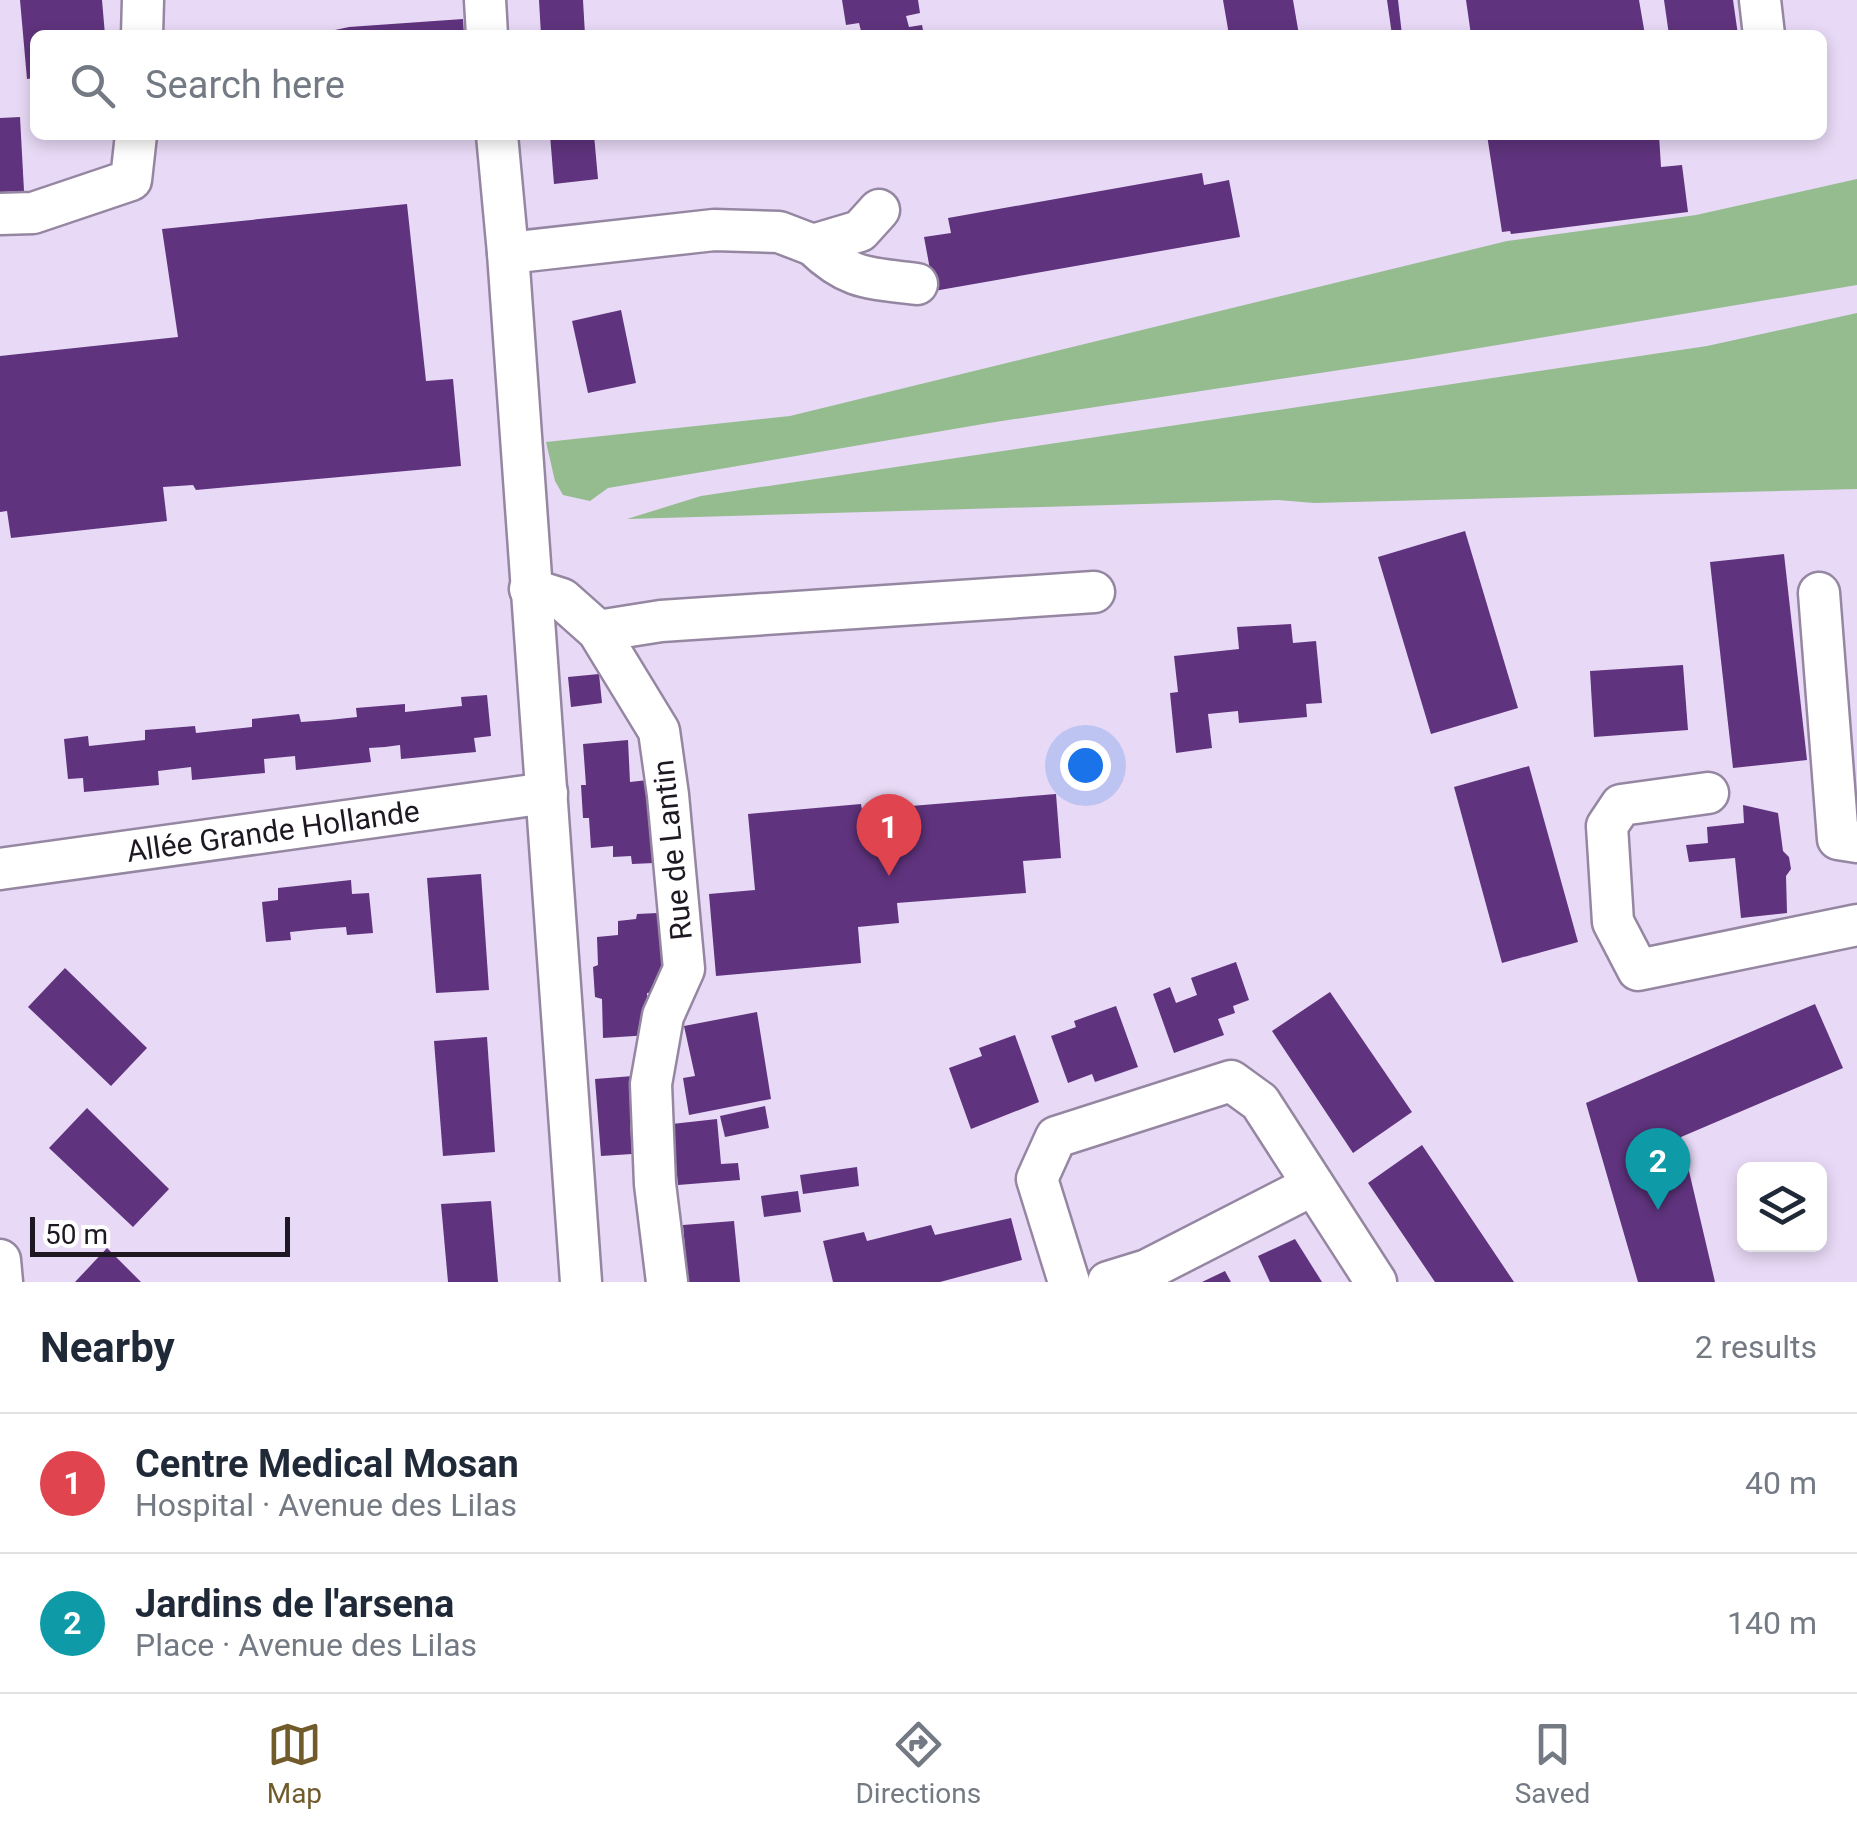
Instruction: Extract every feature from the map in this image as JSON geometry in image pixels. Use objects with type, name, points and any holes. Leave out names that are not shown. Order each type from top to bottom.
[{"type":"street","points":[[142,30],[143,0]]},
{"type":"street","points":[[485,0],[487,30]]},
{"type":"street","points":[[1760,0],[1763,30]]},
{"type":"street","points":[[0,214],[33,213],[131,180],[135,140]]},
{"type":"street","points":[[497,140],[581,1282]]},
{"type":"street","points":[[813,245],[860,231],[879,210]]},
{"type":"street","points":[[508,252],[714,230],[779,232],[813,245],[835,266],[869,278],[916,284]]},
{"type":"street","name":"Rue de Lantin","points":[[530,589],[562,599],[598,630],[659,731],[684,969],[663,1016],[652,1084],[655,1184],[667,1282]]},
{"type":"street","points":[[598,630],[661,621],[1094,592]]},
{"type":"street","points":[[1819,593],[1848,840]]},
{"type":"street","name":"Allée Grande Hollande","points":[[0,869],[547,793]]},
{"type":"street","points":[[1708,793],[1621,805],[1607,826],[1614,922],[1638,970],[1857,925]]},
{"type":"street","points":[[1069,1282],[1038,1179],[1056,1137],[1231,1081],[1260,1102],[1376,1282]]},
{"type":"street","points":[[1108,1282],[1146,1270],[1313,1185]]},
{"type":"street","points":[[0,1260],[2,1282]]},
{"type":"green space","points":[[1857,179],[1857,285],[1413,359],[989,423],[608,488],[590,501],[563,495],[555,481],[546,442],[790,416],[1507,241],[1696,215]]},
{"type":"green space","points":[[1857,313],[1857,489],[1314,503],[1278,500],[627,519],[701,496],[1707,346]]},
{"type":"building","points":[[20,0],[102,0],[105,30],[30,30],[27,79]]},
{"type":"building","points":[[539,0],[583,0],[585,30],[541,30]]},
{"type":"building","points":[[842,0],[918,0],[920,13],[906,16],[909,27],[922,25],[923,30],[861,30],[859,23],[846,25]]},
{"type":"building","points":[[1223,0],[1293,0],[1298,30],[1228,30]]},
{"type":"building","points":[[1387,0],[1398,0],[1401,30],[1391,30]]},
{"type":"building","points":[[1466,0],[1639,0],[1644,30],[1470,30]]},
{"type":"building","points":[[1664,0],[1733,0],[1737,30],[1668,30]]},
{"type":"building","points":[[463,19],[464,30],[335,30]]},
{"type":"building","points":[[20,117],[24,191],[0,192],[0,118]]},
{"type":"building","points":[[550,140],[594,140],[598,179],[554,184]]},
{"type":"building","points":[[1488,140],[1659,140],[1661,167],[1682,165],[1688,212],[1502,232]]},
{"type":"building","points":[[1202,173],[1204,185],[1229,180],[1240,237],[934,291],[924,237],[951,233],[948,218]]},
{"type":"building","points":[[407,204],[426,381],[453,379],[461,466],[196,490],[193,485],[163,487],[167,521],[11,538],[7,511],[0,512],[0,356],[178,337],[162,229]]},
{"type":"building","points":[[621,310],[636,383],[588,393],[572,321]]},
{"type":"building","points":[[1465,531],[1518,708],[1431,734],[1378,557]]},
{"type":"building","points":[[1784,554],[1807,760],[1733,768],[1710,562]]},
{"type":"building","points":[[1291,624],[1293,643],[1316,641],[1322,703],[1306,704],[1307,717],[1239,723],[1238,711],[1208,714],[1212,748],[1176,753],[1170,693],[1178,692],[1174,656],[1239,649],[1237,627]]},
{"type":"building","points":[[1683,665],[1688,730],[1594,737],[1590,671]]},
{"type":"building","points":[[599,674],[602,703],[571,707],[568,677]]},
{"type":"building","points":[[487,695],[491,736],[474,738],[476,752],[401,759],[400,745],[369,748],[371,762],[296,770],[295,756],[264,759],[265,773],[192,780],[191,767],[158,771],[159,785],[84,792],[83,778],[68,779],[64,739],[88,736],[89,746],[145,740],[145,730],[195,726],[196,733],[252,727],[252,719],[299,714],[301,722],[329,720],[357,717],[356,708],[405,704],[405,712],[462,706],[461,697]]},
{"type":"building","points":[[628,740],[630,782],[648,780],[654,863],[632,864],[631,856],[613,857],[613,846],[591,848],[589,818],[583,818],[583,744]]},
{"type":"building","points":[[1529,766],[1578,942],[1502,963],[1454,787]]},
{"type":"building","points":[[1056,794],[1061,858],[1023,861],[1026,893],[897,903],[899,923],[858,927],[861,963],[716,976],[709,894],[755,890],[748,814],[861,804],[862,810]]},
{"type":"building","points":[[1743,805],[1778,813],[1783,851],[1789,857],[1791,869],[1786,876],[1787,913],[1741,918],[1735,858],[1689,862],[1686,845],[1708,843],[1707,827],[1744,823]]},
{"type":"building","points":[[481,874],[489,990],[436,993],[427,878]]},
{"type":"building","points":[[351,880],[352,894],[369,893],[373,933],[347,935],[346,927],[319,929],[290,932],[291,940],[266,942],[262,902],[278,900],[278,888]]},
{"type":"building","points":[[658,913],[664,991],[647,993],[650,1035],[603,1038],[602,999],[595,997],[593,967],[598,965],[597,937],[618,935],[618,921],[636,919],[637,914]]},
{"type":"building","points":[[1236,962],[1249,1000],[1233,1006],[1235,1013],[1218,1019],[1224,1035],[1174,1053],[1153,994],[1170,987],[1176,1003],[1197,995],[1191,978]]},
{"type":"building","points":[[65,968],[147,1048],[111,1086],[28,1007]]},
{"type":"building","points":[[1330,992],[1412,1112],[1353,1153],[1272,1031]]},
{"type":"building","points":[[1815,1004],[1843,1068],[1681,1137],[1715,1282],[1638,1282],[1586,1103]]},
{"type":"building","points":[[1116,1006],[1138,1067],[1095,1082],[1092,1074],[1068,1083],[1051,1036],[1076,1027],[1074,1021]]},
{"type":"building","points":[[757,1012],[771,1099],[689,1115],[683,1078],[695,1076],[684,1026]]},
{"type":"building","points":[[1015,1035],[1039,1102],[971,1129],[949,1068],[982,1056],[979,1048]]},
{"type":"building","points":[[487,1037],[495,1152],[443,1156],[434,1041]]},
{"type":"building","points":[[633,1076],[638,1122],[630,1123],[632,1154],[601,1156],[595,1079]]},
{"type":"building","points":[[765,1106],[769,1128],[725,1137],[720,1116]]},
{"type":"building","points":[[87,1108],[169,1189],[133,1227],[49,1148]]},
{"type":"building","points":[[717,1119],[721,1164],[738,1163],[740,1180],[678,1185],[672,1124]]},
{"type":"building","points":[[1422,1145],[1514,1282],[1435,1282],[1368,1183]]},
{"type":"building","points":[[857,1167],[859,1186],[803,1194],[800,1175]]},
{"type":"building","points":[[798,1191],[801,1212],[764,1217],[761,1196]]},
{"type":"building","points":[[491,1201],[498,1282],[448,1282],[441,1204]]},
{"type":"building","points":[[1011,1218],[1022,1260],[940,1282],[833,1282],[823,1241],[864,1232],[867,1241],[931,1225],[935,1235]]},
{"type":"building","points":[[734,1221],[740,1282],[688,1282],[683,1225]]},
{"type":"building","points":[[1295,1239],[1322,1282],[1270,1282],[1258,1256]]},
{"type":"building","points":[[107,1248],[141,1282],[75,1282]]},
{"type":"building","points":[[1225,1271],[1231,1282],[1202,1282]]},
{"type":"place","name":"Centre Medical Mosan","points":[[889,876]]},
{"type":"place","name":"Jardins de l'arsena","points":[[1658,1210]]}]
